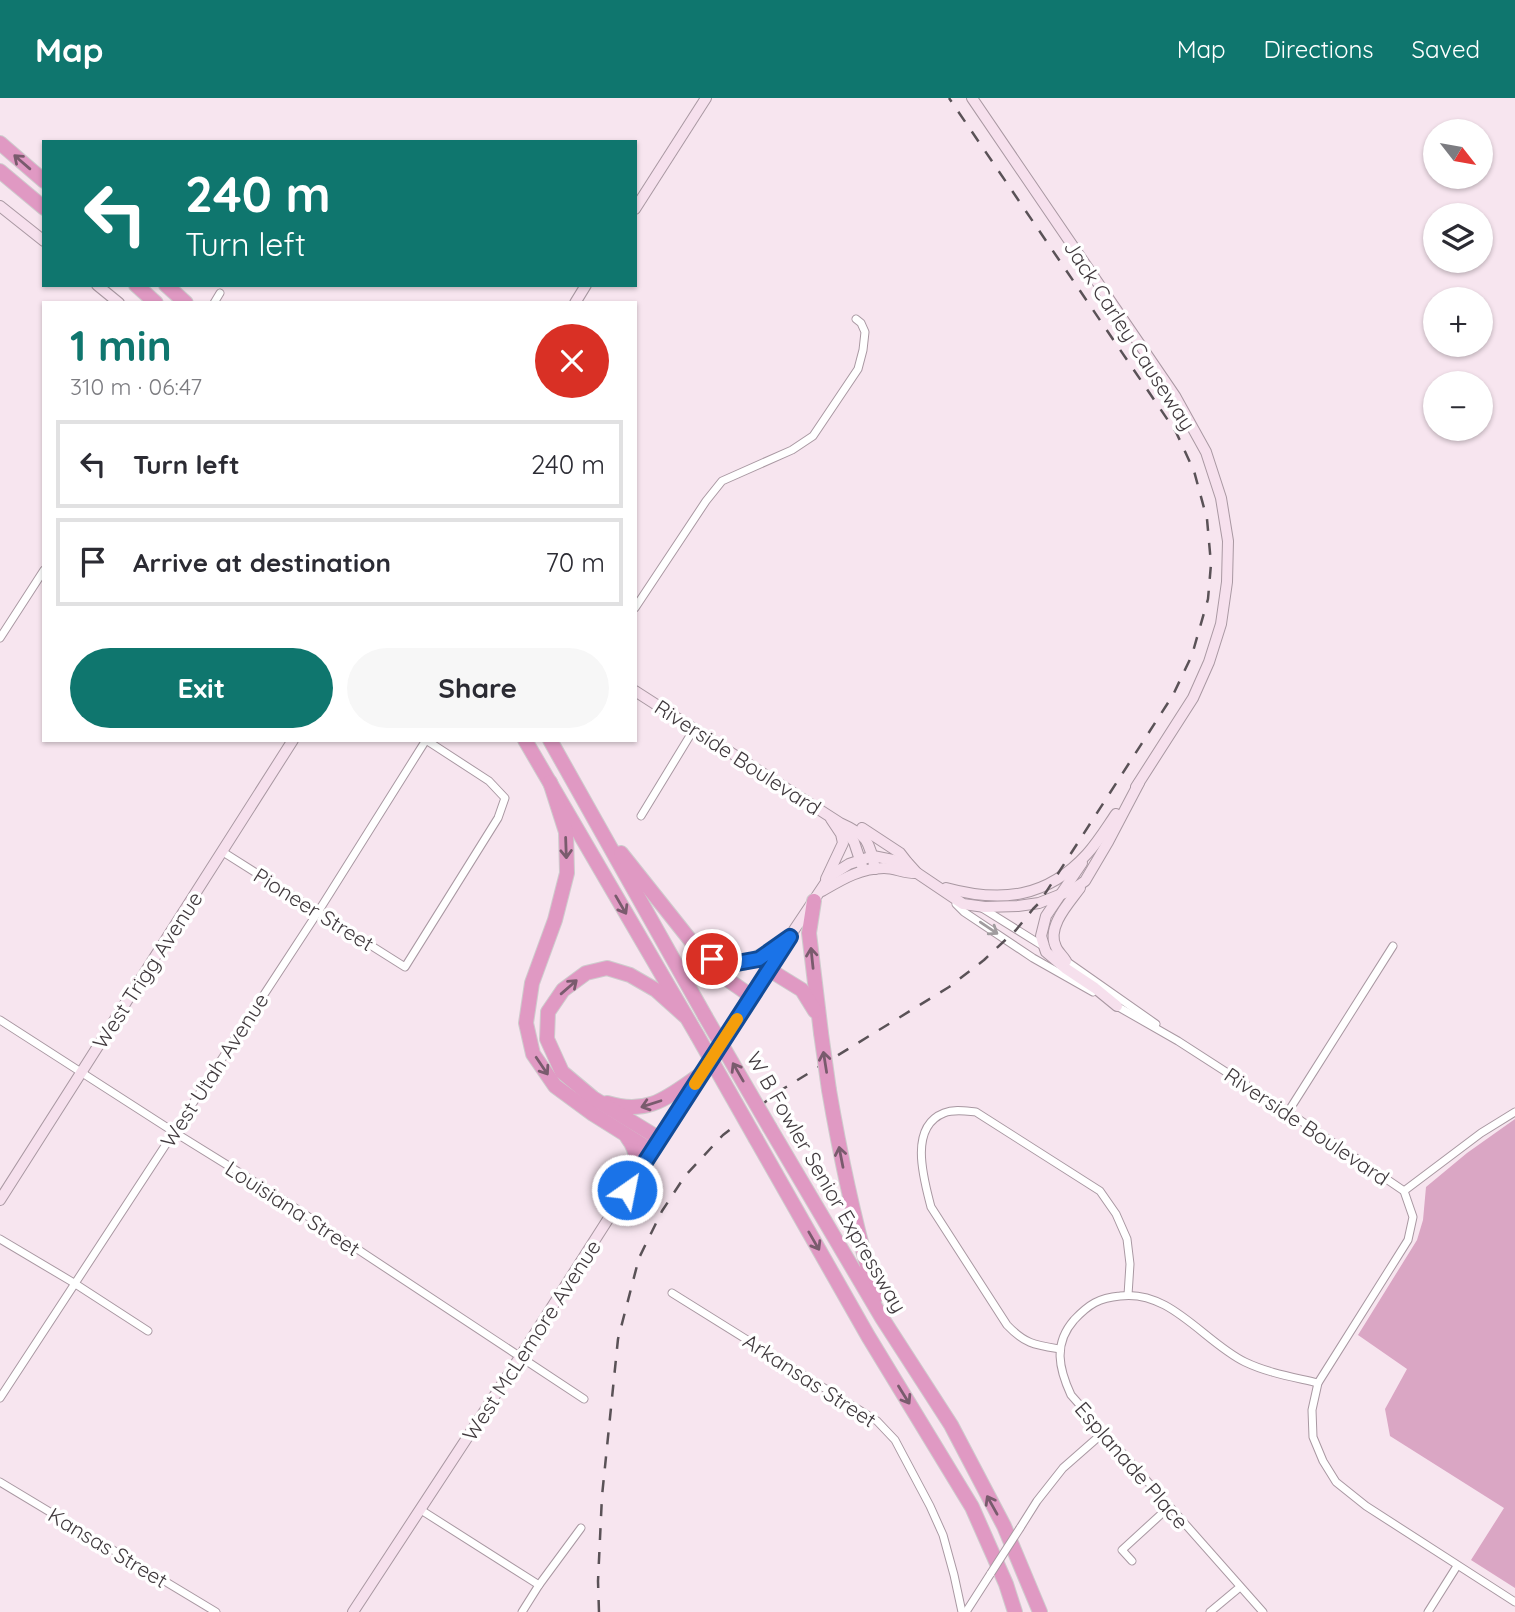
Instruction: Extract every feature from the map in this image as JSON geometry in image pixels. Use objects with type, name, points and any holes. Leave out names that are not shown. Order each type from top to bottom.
[{"type":"highway","points":[[0,143],[42,179]]},
{"type":"highway","points":[[0,171],[42,206]]},
{"type":"highway","points":[[138,287],[154,301]]},
{"type":"highway","points":[[168,287],[184,301]]},
{"type":"highway","name":"W B Fowler Senior Expressway","points":[[527,742],[868,1336],[972,1507],[1006,1584],[1015,1612]]},
{"type":"highway","name":"W B Fowler Senior Expressway","points":[[551,742],[770,1128],[882,1318],[951,1425],[1004,1526],[1040,1612]]},
{"type":"highway","points":[[550,782],[566,832],[567,873],[555,919],[532,983],[526,1023],[533,1054],[555,1086],[627,1135],[656,1145]]},
{"type":"highway","points":[[592,815],[714,970],[751,996]]},
{"type":"highway","points":[[820,891],[809,933],[818,1015],[842,1163],[862,1250],[882,1318]]},
{"type":"highway","points":[[694,945],[712,959],[731,964],[759,959],[790,937]]},
{"type":"highway","points":[[656,1145],[562,1072],[547,1038],[548,1012],[563,990],[586,973],[607,968],[630,975],[656,990],[685,1016]]},
{"type":"highway","points":[[768,969],[802,990],[818,1015]]},
{"type":"highway","points":[[593,1098],[615,1105],[639,1108],[660,1102],[701,1074]]},
{"type":"highway","points":[[627,1135],[637,1153],[636,1166],[627,1190]]},
{"type":"street","points":[[637,206],[706,98]]},
{"type":"street","name":"Jack Carley Causeway","points":[[936,885],[1005,897],[1031,892],[1053,881],[1089,852],[1139,783],[1193,698],[1209,662],[1221,624],[1227,582],[1228,541],[1221,498],[1206,452],[1175,396],[972,98]]},
{"type":"street","points":[[0,205],[42,239]]},
{"type":"street","points":[[99,287],[117,301]]},
{"type":"street","points":[[215,301],[220,293]]},
{"type":"street","points":[[637,605],[722,481],[792,450],[813,436],[858,369],[865,332],[856,319]]},
{"type":"street","points":[[0,638],[42,573]]},
{"type":"street","name":"Riverside Boulevard","points":[[637,692],[840,823],[859,831],[873,856]]},
{"type":"street","points":[[641,816],[694,729]]},
{"type":"street","name":"West Trigg Avenue","points":[[0,1200],[292,742]]},
{"type":"street","name":"West Utah Avenue","points":[[0,1398],[318,912],[425,742]]},
{"type":"street","name":"Pioneer Street","points":[[223,852],[405,967],[498,818],[505,798],[489,782],[429,742]]},
{"type":"street","name":"Jack Carley Causeway","points":[[1066,961],[1055,946],[1055,926],[1108,842],[1139,783]]},
{"type":"street","points":[[820,891],[843,843],[841,834],[827,814]]},
{"type":"street","name":"Riverside Boulevard","points":[[827,814],[841,817],[900,853],[917,873],[936,885],[964,912],[1034,958],[1178,1041],[1404,1192],[1413,1217],[1408,1240],[1318,1383],[1312,1410],[1313,1437],[1336,1482],[1366,1506],[1515,1602]]},
{"type":"street","name":"Riverside Boulevard","points":[[840,823],[854,842],[866,867]]},
{"type":"street","points":[[1089,852],[1046,916],[1041,936],[1046,952],[1118,1006]]},
{"type":"street","points":[[873,856],[908,863]]},
{"type":"street","name":"West McLemore Avenue","points":[[353,1612],[820,891],[835,873],[866,867],[873,856]]},
{"type":"street","points":[[866,867],[917,873]]},
{"type":"street","points":[[936,885],[963,904],[1018,906],[1039,903],[1072,890],[1085,881]]},
{"type":"street","name":"Riverside Boulevard","points":[[956,890],[1044,946],[1178,1041]]},
{"type":"street","points":[[1288,1112],[1393,946]]},
{"type":"street","name":"Louisiana Street","points":[[0,1020],[274,1194],[584,1399]]},
{"type":"street","points":[[1128,1294],[1130,1264],[1127,1239],[1116,1214],[1100,1191],[976,1112],[958,1110],[943,1113],[931,1121],[920,1148],[931,1207],[1018,1338],[1060,1349],[1067,1329],[1084,1310],[1104,1298],[1128,1294],[1144,1296],[1164,1304],[1244,1361],[1275,1373],[1318,1383]]},
{"type":"street","points":[[1404,1192],[1481,1133],[1515,1112]]},
{"type":"street","points":[[0,1239],[148,1331]]},
{"type":"street","name":"Arkansas Street","points":[[672,1293],[877,1421],[895,1440],[943,1535],[964,1612]]},
{"type":"street","name":"Esplanade Place","points":[[1060,1349],[1062,1375],[1071,1395],[1263,1612]]},
{"type":"street","points":[[964,1612],[1037,1501],[1063,1468],[1104,1432]]},
{"type":"street","name":"Kansas Street","points":[[0,1482],[216,1612]]},
{"type":"street","points":[[1132,1561],[1122,1550],[1169,1507]]},
{"type":"street","points":[[421,1510],[539,1585]]},
{"type":"street","points":[[522,1612],[581,1528]]},
{"type":"street","points":[[1428,1612],[1457,1566]]},
{"type":"street","points":[[1210,1612],[1240,1587]]},
{"type":"shaded area","points":[[1515,1119],[1515,1588],[1471,1560],[1504,1508],[1390,1436],[1385,1409],[1407,1369],[1358,1335],[1417,1240],[1423,1220],[1426,1187],[1467,1153]]},
{"type":"railway","points":[[599,1612],[602,1496],[618,1339],[639,1258],[662,1211],[685,1176],[723,1135],[778,1092],[949,987],[984,960],[1016,930],[1039,903],[1173,695],[1192,655],[1208,599],[1211,564],[1207,519],[1194,471],[1176,432],[949,98]]},
{"type":"slow traffic","points":[[695,1084],[737,1019]]},
{"type":"route","points":[[627,1190],[790,937],[759,959],[731,964],[712,959]]}]
